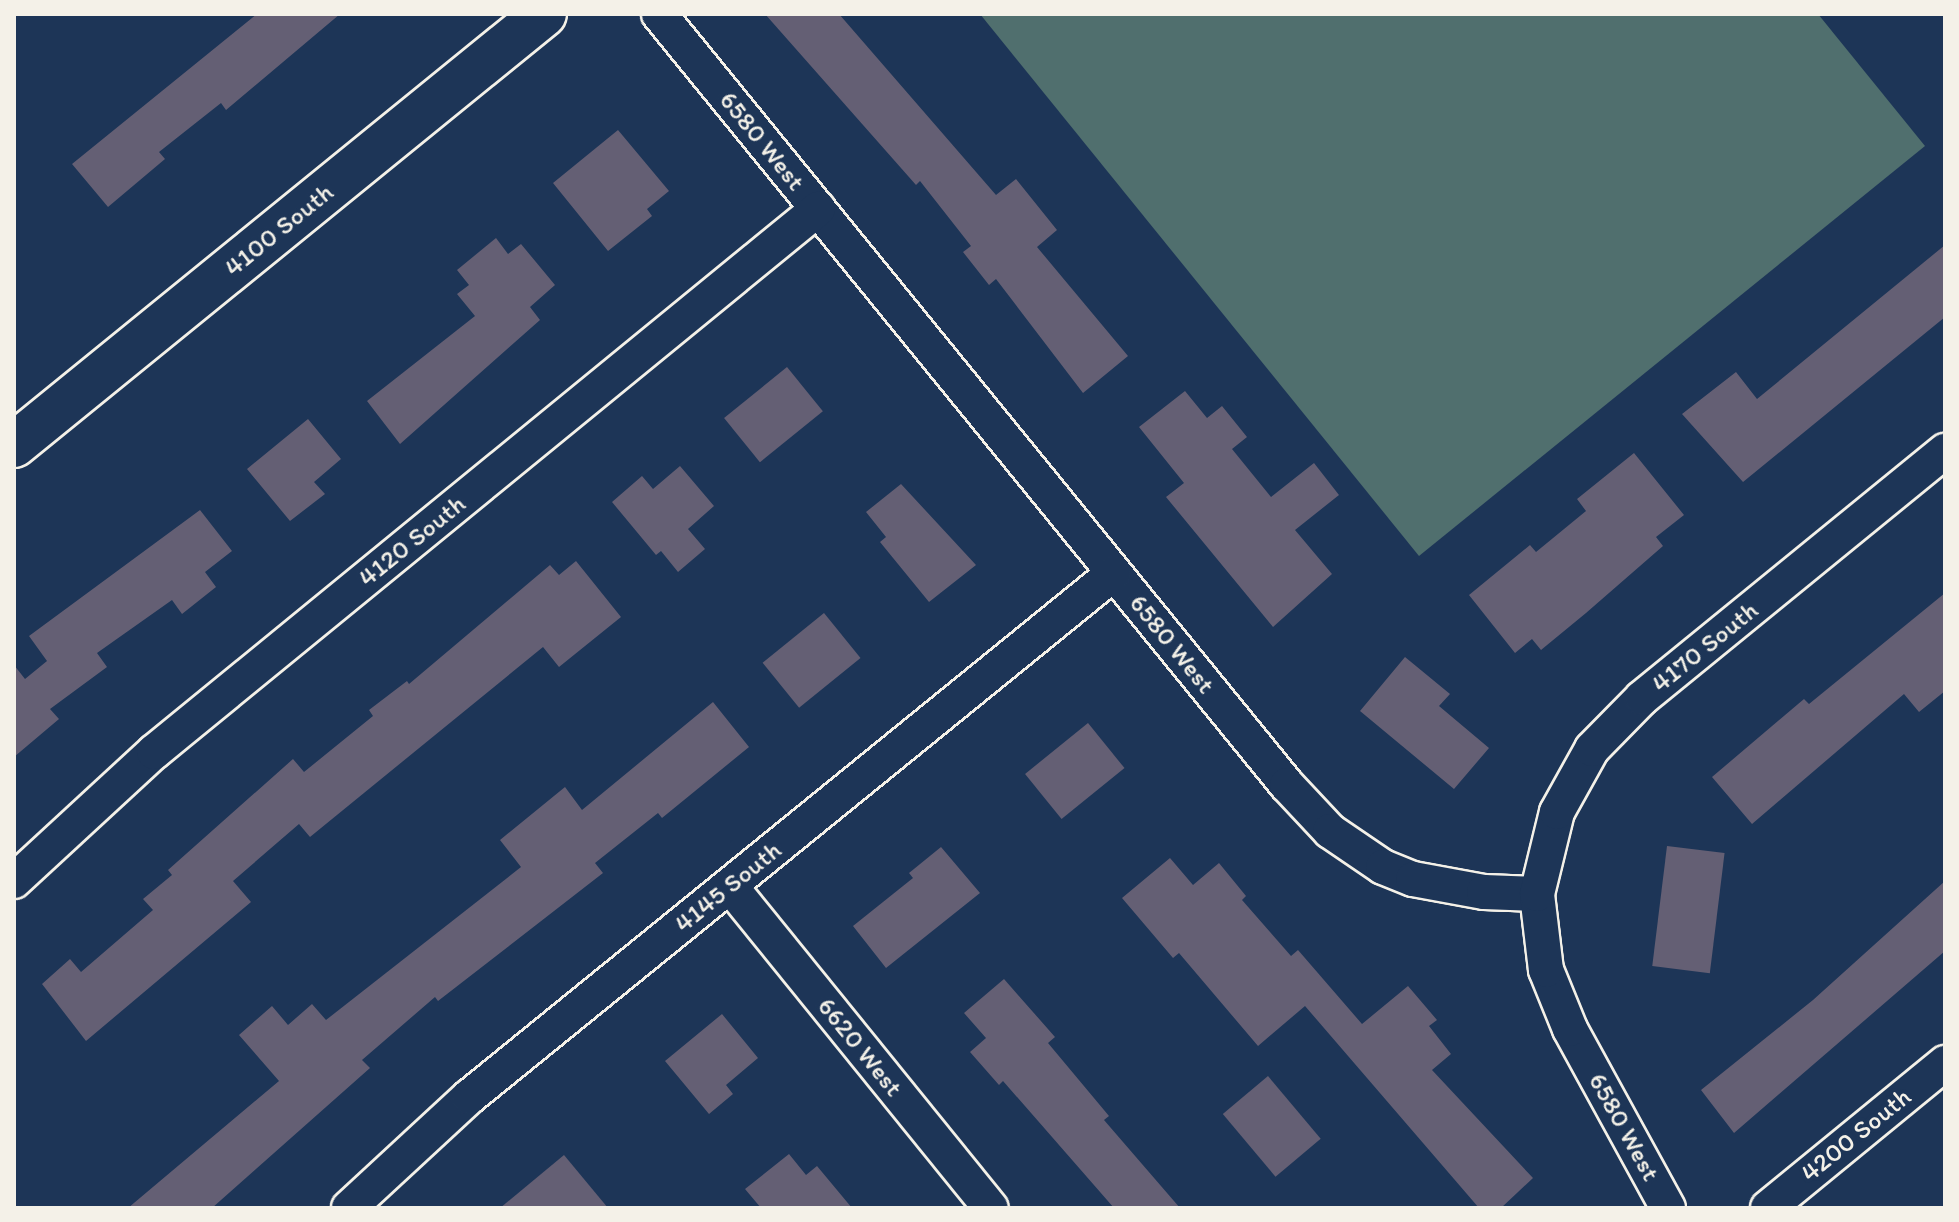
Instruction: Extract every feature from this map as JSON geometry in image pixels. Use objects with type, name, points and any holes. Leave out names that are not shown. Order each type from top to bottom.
[{"type":"main road","name":"4100 South","points":[[14,445],[544,14]]},
{"type":"street","name":"6580 West","points":[[659,14],[1287,785],[1355,850],[1383,867],[1444,886],[1537,894],[1543,955],[1557,1000],[1668,1208]]},
{"type":"street","name":"4120 South","points":[[14,881],[154,752],[818,209]]},
{"type":"street","name":"4170 South","points":[[1537,894],[1557,812],[1573,778],[1609,731],[1945,451]]},
{"type":"street","name":"4145 South","points":[[355,1206],[469,1097],[1114,573]]},
{"type":"street","name":"6620 West","points":[[730,886],[991,1208]]},
{"type":"street","name":"4200 South","points":[[1768,1208],[1945,1063]]},
{"type":"green space","points":[[980,14],[1818,14],[1925,146],[1419,556]]},
{"type":"building","points":[[257,14],[340,14],[226,110],[221,103],[159,152],[165,159],[108,207],[72,164]]},
{"type":"building","points":[[765,14],[839,14],[996,195],[1016,179],[1057,230],[1037,247],[1128,356],[1083,393],[996,279],[989,285],[963,252],[971,246],[920,181],[916,185]]},
{"type":"building","points":[[618,130],[669,191],[647,209],[652,216],[608,251],[553,183]]},
{"type":"building","points":[[496,238],[508,254],[521,244],[555,285],[530,307],[540,320],[400,444],[367,401],[475,316],[457,294],[469,285],[457,270]]},
{"type":"building","points":[[1945,245],[1945,317],[1743,482],[1682,414],[1736,372],[1757,399]]},
{"type":"building","points":[[787,367],[823,411],[760,462],[724,418]]},
{"type":"building","points":[[1185,391],[1207,418],[1222,406],[1247,437],[1232,449],[1271,497],[1314,463],[1339,495],[1295,530],[1332,574],[1273,627],[1166,497],[1184,483],[1139,427]]},
{"type":"building","points":[[308,419],[341,459],[314,482],[325,494],[290,521],[247,469]]},
{"type":"building","points":[[1634,453],[1684,515],[1656,537],[1663,546],[1541,650],[1532,639],[1515,653],[1469,595],[1530,545],[1536,552],[1586,511],[1577,499]]},
{"type":"building","points":[[680,466],[714,506],[688,529],[705,549],[678,572],[661,551],[656,555],[612,502],[642,476],[653,489]]},
{"type":"building","points":[[901,484],[976,565],[929,602],[880,542],[886,537],[866,512]]},
{"type":"building","points":[[200,510],[232,551],[205,572],[216,587],[182,614],[172,600],[97,653],[107,667],[50,709],[59,719],[14,757],[14,665],[25,679],[47,661],[29,636]]},
{"type":"building","points":[[576,561],[621,617],[559,667],[543,647],[310,837],[299,824],[233,881],[251,902],[86,1041],[42,984],[70,959],[81,972],[153,910],[143,899],[172,875],[168,870],[293,759],[304,772],[373,716],[369,710],[407,681],[409,684],[550,565],[559,575]]},
{"type":"building","points":[[1945,593],[1945,691],[1919,712],[1904,694],[1752,824],[1712,777],[1804,699],[1809,704]]},
{"type":"building","points":[[824,613],[861,658],[799,708],[763,663]]},
{"type":"building","points":[[1405,657],[1450,694],[1439,706],[1489,748],[1454,789],[1360,711]]},
{"type":"building","points":[[713,702],[749,747],[662,818],[658,813],[595,863],[603,873],[438,1001],[435,997],[362,1060],[370,1068],[212,1208],[128,1208],[279,1081],[239,1035],[272,1006],[288,1025],[312,1004],[326,1020],[521,867],[500,840],[565,787],[582,810]]},
{"type":"building","points":[[1088,723],[1125,768],[1062,819],[1025,774]]},
{"type":"building","points":[[1667,846],[1725,853],[1710,973],[1652,966]]},
{"type":"building","points":[[941,847],[980,893],[886,968],[853,926],[913,878],[909,873]]},
{"type":"building","points":[[1170,858],[1193,885],[1219,863],[1246,896],[1242,900],[1291,956],[1298,950],[1362,1024],[1408,986],[1437,1020],[1429,1026],[1451,1054],[1432,1070],[1533,1178],[1501,1208],[1479,1208],[1305,1006],[1258,1046],[1179,953],[1173,958],[1122,898]]},
{"type":"building","points":[[1945,881],[1945,951],[1734,1133],[1701,1090],[1813,1000]]},
{"type":"building","points":[[1004,979],[1055,1037],[1048,1043],[1109,1116],[1104,1120],[1180,1208],[1114,1208],[1003,1081],[999,1085],[970,1052],[986,1038],[964,1013]]},
{"type":"building","points":[[722,1014],[758,1058],[726,1085],[733,1094],[709,1114],[665,1061]]},
{"type":"building","points":[[1268,1076],[1321,1139],[1276,1177],[1223,1114]]},
{"type":"building","points":[[789,1154],[806,1175],[817,1166],[852,1208],[761,1208],[745,1189]]},
{"type":"building","points":[[564,1155],[608,1208],[500,1208]]}]
